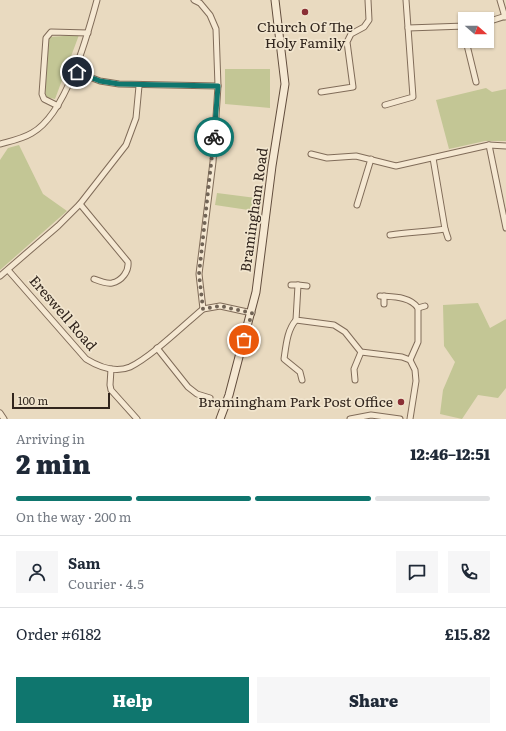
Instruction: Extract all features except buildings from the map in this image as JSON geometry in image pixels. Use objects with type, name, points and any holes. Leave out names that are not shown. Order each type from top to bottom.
[{"type":"street","points":[[0,144],[33,133],[47,121],[58,106],[74,71],[88,33],[97,0]]},
{"type":"street","points":[[194,0],[210,14],[216,29],[218,86],[213,162],[199,274],[203,309],[220,306],[252,313]]},
{"type":"street","name":"Bramingham Road","points":[[220,419],[252,313],[285,84],[275,0]]},
{"type":"street","points":[[321,92],[353,87],[347,42],[351,34],[364,27],[369,20],[368,0]]},
{"type":"street","points":[[385,105],[413,97],[406,0]]},
{"type":"street","points":[[494,20],[506,17],[500,0]]},
{"type":"street","points":[[408,28],[458,26]]},
{"type":"street","points":[[58,106],[44,99],[42,94],[46,38],[51,32],[88,33]]},
{"type":"street","points":[[468,48],[476,82]]},
{"type":"street","points":[[74,71],[100,81],[139,86],[218,86]]},
{"type":"street","points":[[0,276],[58,226],[80,204],[129,138],[136,118],[139,86]]},
{"type":"street","points":[[311,154],[327,158],[356,156],[396,166],[489,145],[506,146]]},
{"type":"street","points":[[489,145],[506,228]]},
{"type":"street","points":[[433,158],[445,229],[448,238]]},
{"type":"street","points":[[357,205],[371,159]]},
{"type":"street","points":[[80,204],[128,262],[127,271],[118,281],[112,283],[94,279]]},
{"type":"street","points":[[390,235],[412,231],[426,232],[445,229]]},
{"type":"street","name":"Ereswell Road","points":[[8,270],[86,359],[111,369],[130,367],[157,348],[203,309]]},
{"type":"street","points":[[291,285],[307,286]]},
{"type":"street","points":[[298,286],[296,320],[292,324],[288,336],[284,359],[300,372],[302,380]]},
{"type":"street","points":[[384,304],[382,296],[405,299],[415,304],[418,308],[418,342],[410,360]]},
{"type":"street","points":[[418,308],[425,306]]},
{"type":"street","points":[[296,320],[334,325],[345,332],[361,352],[402,357],[410,360],[415,370],[416,381],[410,419]]},
{"type":"street","points":[[157,348],[188,387],[197,394],[210,398]]},
{"type":"street","points":[[355,380],[354,369],[361,352]]},
{"type":"street","points":[[111,369],[111,390],[137,419]]},
{"type":"street","points":[[0,413],[4,419]]},
{"type":"street","points":[[350,419],[371,415],[400,419]]},
{"type":"green space","points":[[79,35],[55,99],[45,97],[49,37]]},
{"type":"green space","points":[[225,69],[270,69],[270,108],[225,104]]},
{"type":"green space","points":[[486,88],[492,92],[506,89],[506,141],[485,141],[449,149],[436,100]]},
{"type":"green space","points":[[19,145],[43,194],[67,211],[0,270],[0,160],[8,148]]},
{"type":"green space","points":[[217,193],[256,198],[255,211],[215,205]]},
{"type":"green space","points":[[478,303],[490,328],[506,319],[506,388],[498,398],[478,395],[462,419],[440,414],[443,390],[455,362],[444,346],[443,305]]},
{"type":"way so far","points":[[214,137],[213,162],[199,274],[202,288],[203,309],[220,306],[252,313],[244,340]]},
{"type":"place","name":"Church Of The Holy Family","points":[[305,12]]},
{"type":"place","name":"Bramingham Park Post Office","points":[[401,402]]},
{"type":"route","points":[[77,72],[100,81],[139,86],[218,86],[214,137]]}]
